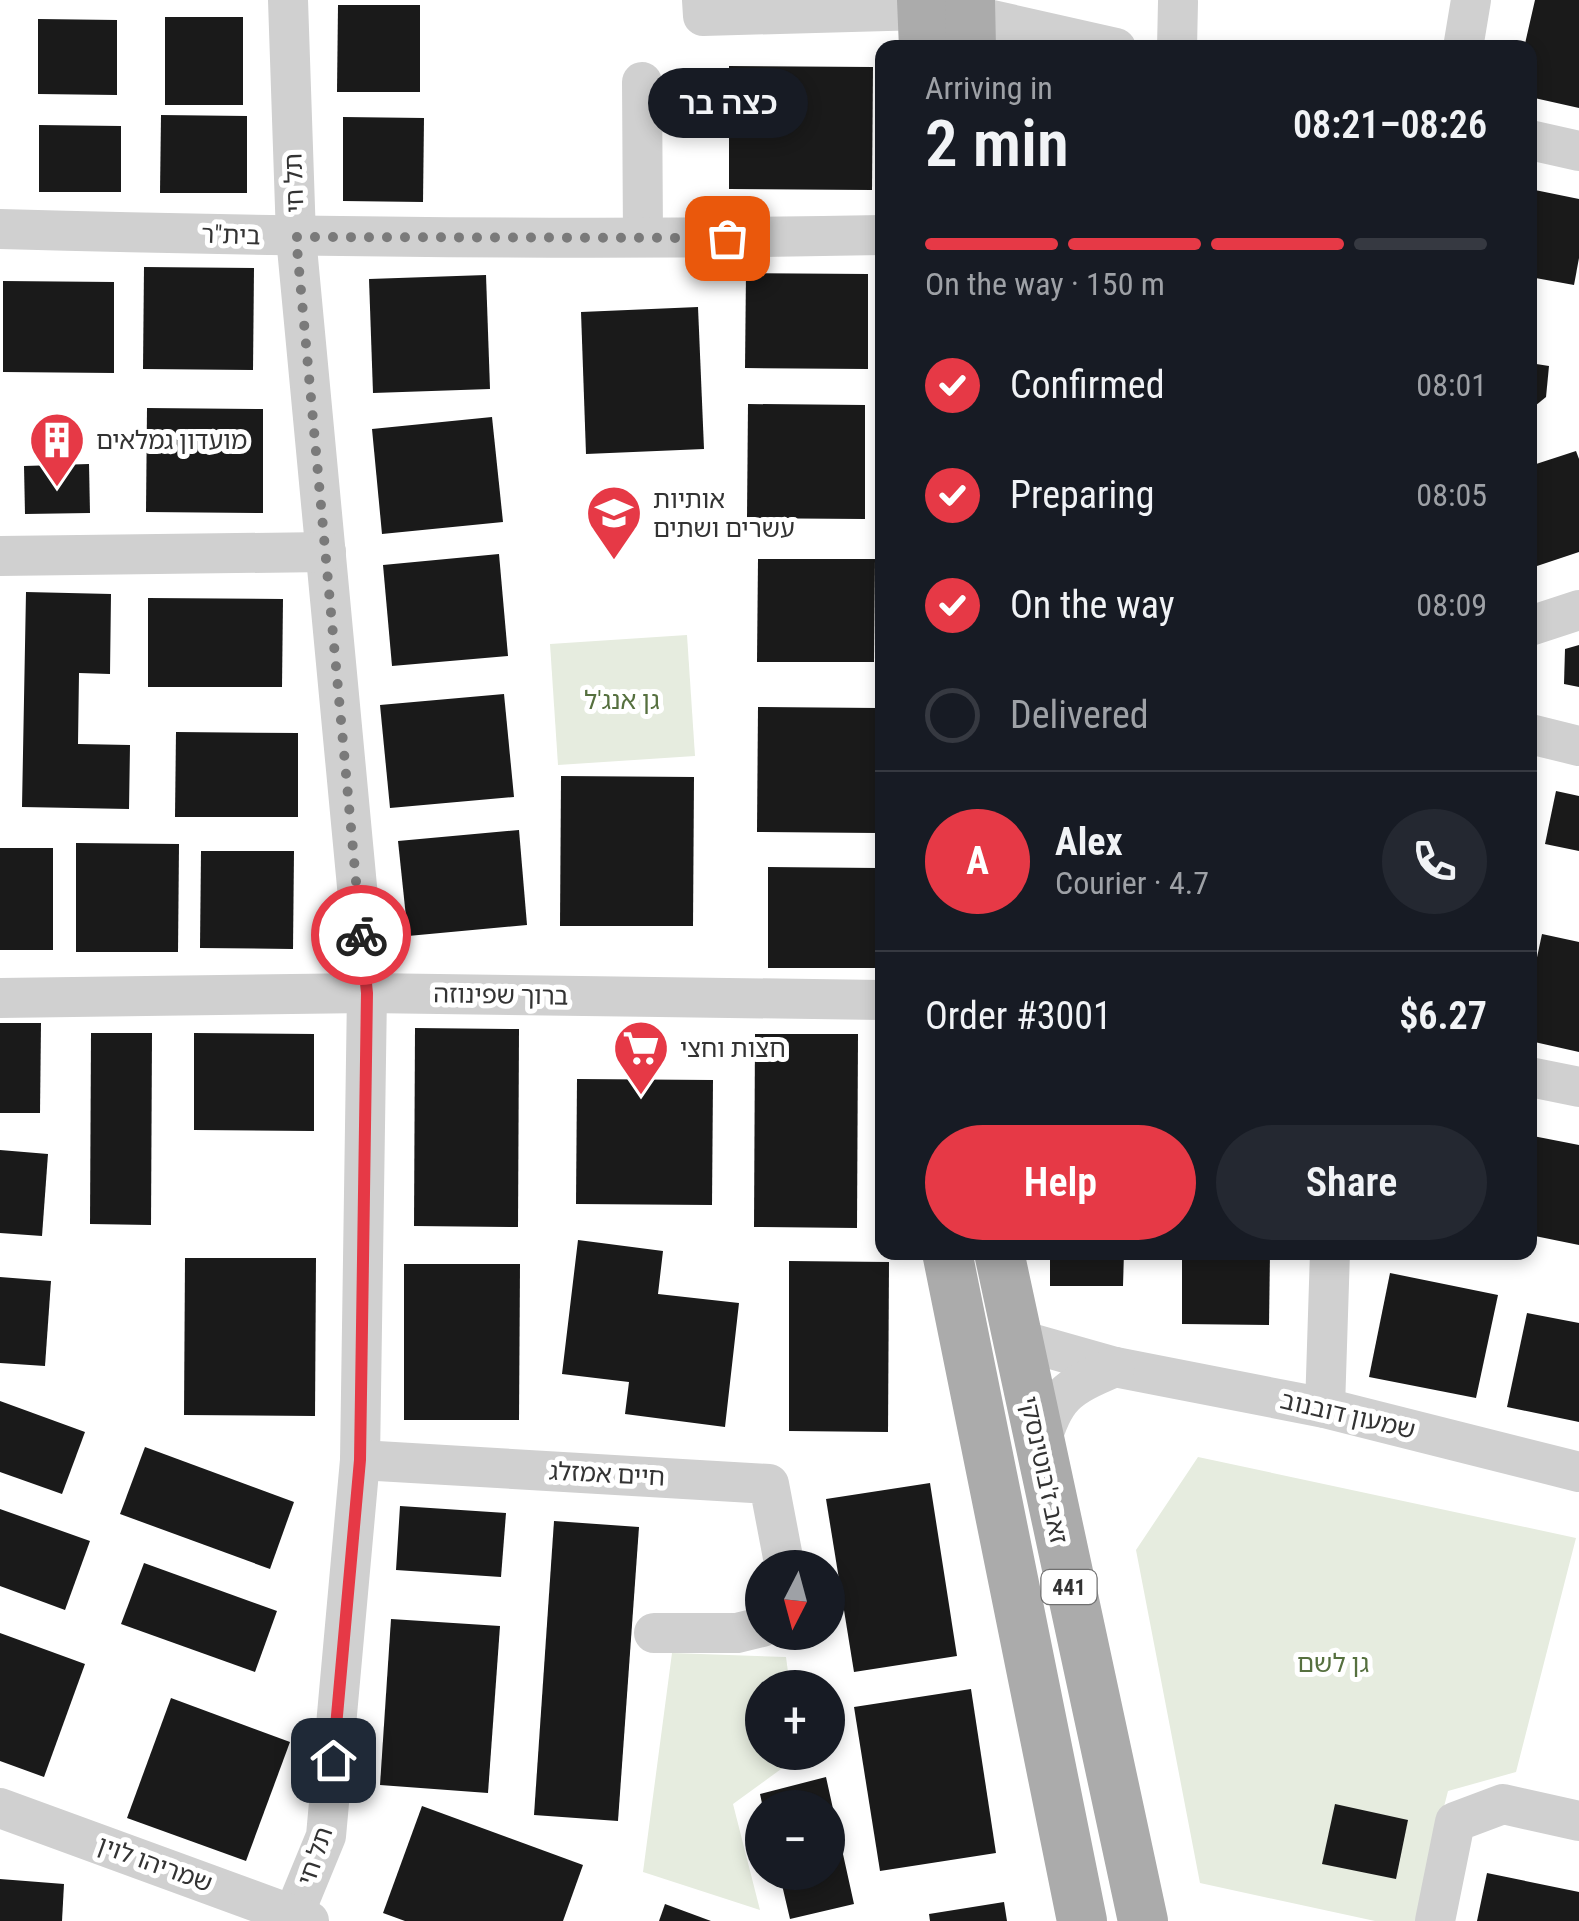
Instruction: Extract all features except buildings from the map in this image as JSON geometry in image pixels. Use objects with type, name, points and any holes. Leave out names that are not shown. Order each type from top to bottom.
[{"type":"main road","name":"זאב ז'בוטינסקי","points":[[950,1260],[1082,1921]]},
{"type":"main road","name":"זאב ז'בוטינסקי","points":[[1000,1260],[1143,1921]]},
{"type":"street","name":"תל חי","points":[[288,0],[296,237],[367,993],[360,1460],[326,1836],[298,1919]]},
{"type":"street","points":[[702,0],[703,16],[947,20],[1068,40]]},
{"type":"street","points":[[1464,40],[1470,0]]},
{"type":"street","points":[[1177,40],[1178,2]]},
{"type":"street","points":[[642,82],[643,237]]},
{"type":"street","points":[[1537,141],[1579,150]]},
{"type":"street","name":"בית\"ר","points":[[0,229],[296,237],[875,235]]},
{"type":"street","points":[[0,556],[326,552]]},
{"type":"street","points":[[1537,624],[1579,610]]},
{"type":"street","points":[[1537,736],[1579,746]]},
{"type":"street","name":"ברוך שפינוזה","points":[[0,998],[367,993],[875,1000]]},
{"type":"street","points":[[1537,1078],[1579,1087]]},
{"type":"street","points":[[1325,1408],[1330,1260]]},
{"type":"street","name":"שמעון דובנוב","points":[[1016,1340],[1115,1368],[1325,1408],[1579,1472]]},
{"type":"street","points":[[1039,1448],[1049,1414],[1075,1384],[1115,1368]]},
{"type":"street","name":"חיים אמזלג","points":[[360,1460],[769,1484],[782,1550]]},
{"type":"street","points":[[654,1632],[745,1631]]},
{"type":"street","points":[[1435,1921],[1455,1822],[1503,1804],[1579,1822]]},
{"type":"street","name":"שמריהו לוין","points":[[0,1808],[298,1919]]},
{"type":"green space","name":"גן אנג'ל","points":[[687,635],[695,756],[558,765],[550,644]]},
{"type":"green space","name":"גן לשם","points":[[1198,1457],[1576,1538],[1516,1772],[1448,1791],[1415,1921],[1375,1921],[1200,1883],[1136,1550]]},
{"type":"green space","points":[[672,1653],[786,1657],[788,1670],[745,1670],[745,1770],[780,1770],[752,1790],[745,1790],[745,1795],[733,1804],[745,1851],[745,1890],[755,1890],[760,1910],[643,1872]]},
{"type":"way so far","points":[[361,935],[296,237],[727,238]]},
{"type":"place","name":"כצה בר","points":[[727,238]]},
{"type":"place","name":"מועדון גמלאים","points":[[57,489]]},
{"type":"place","name":"אותיות עשרים ושתים","points":[[614,562]]},
{"type":"place","name":"חצות וחצי","points":[[641,1097]]},
{"type":"route","points":[[333,1760],[360,1460],[367,993],[361,935]]}]
